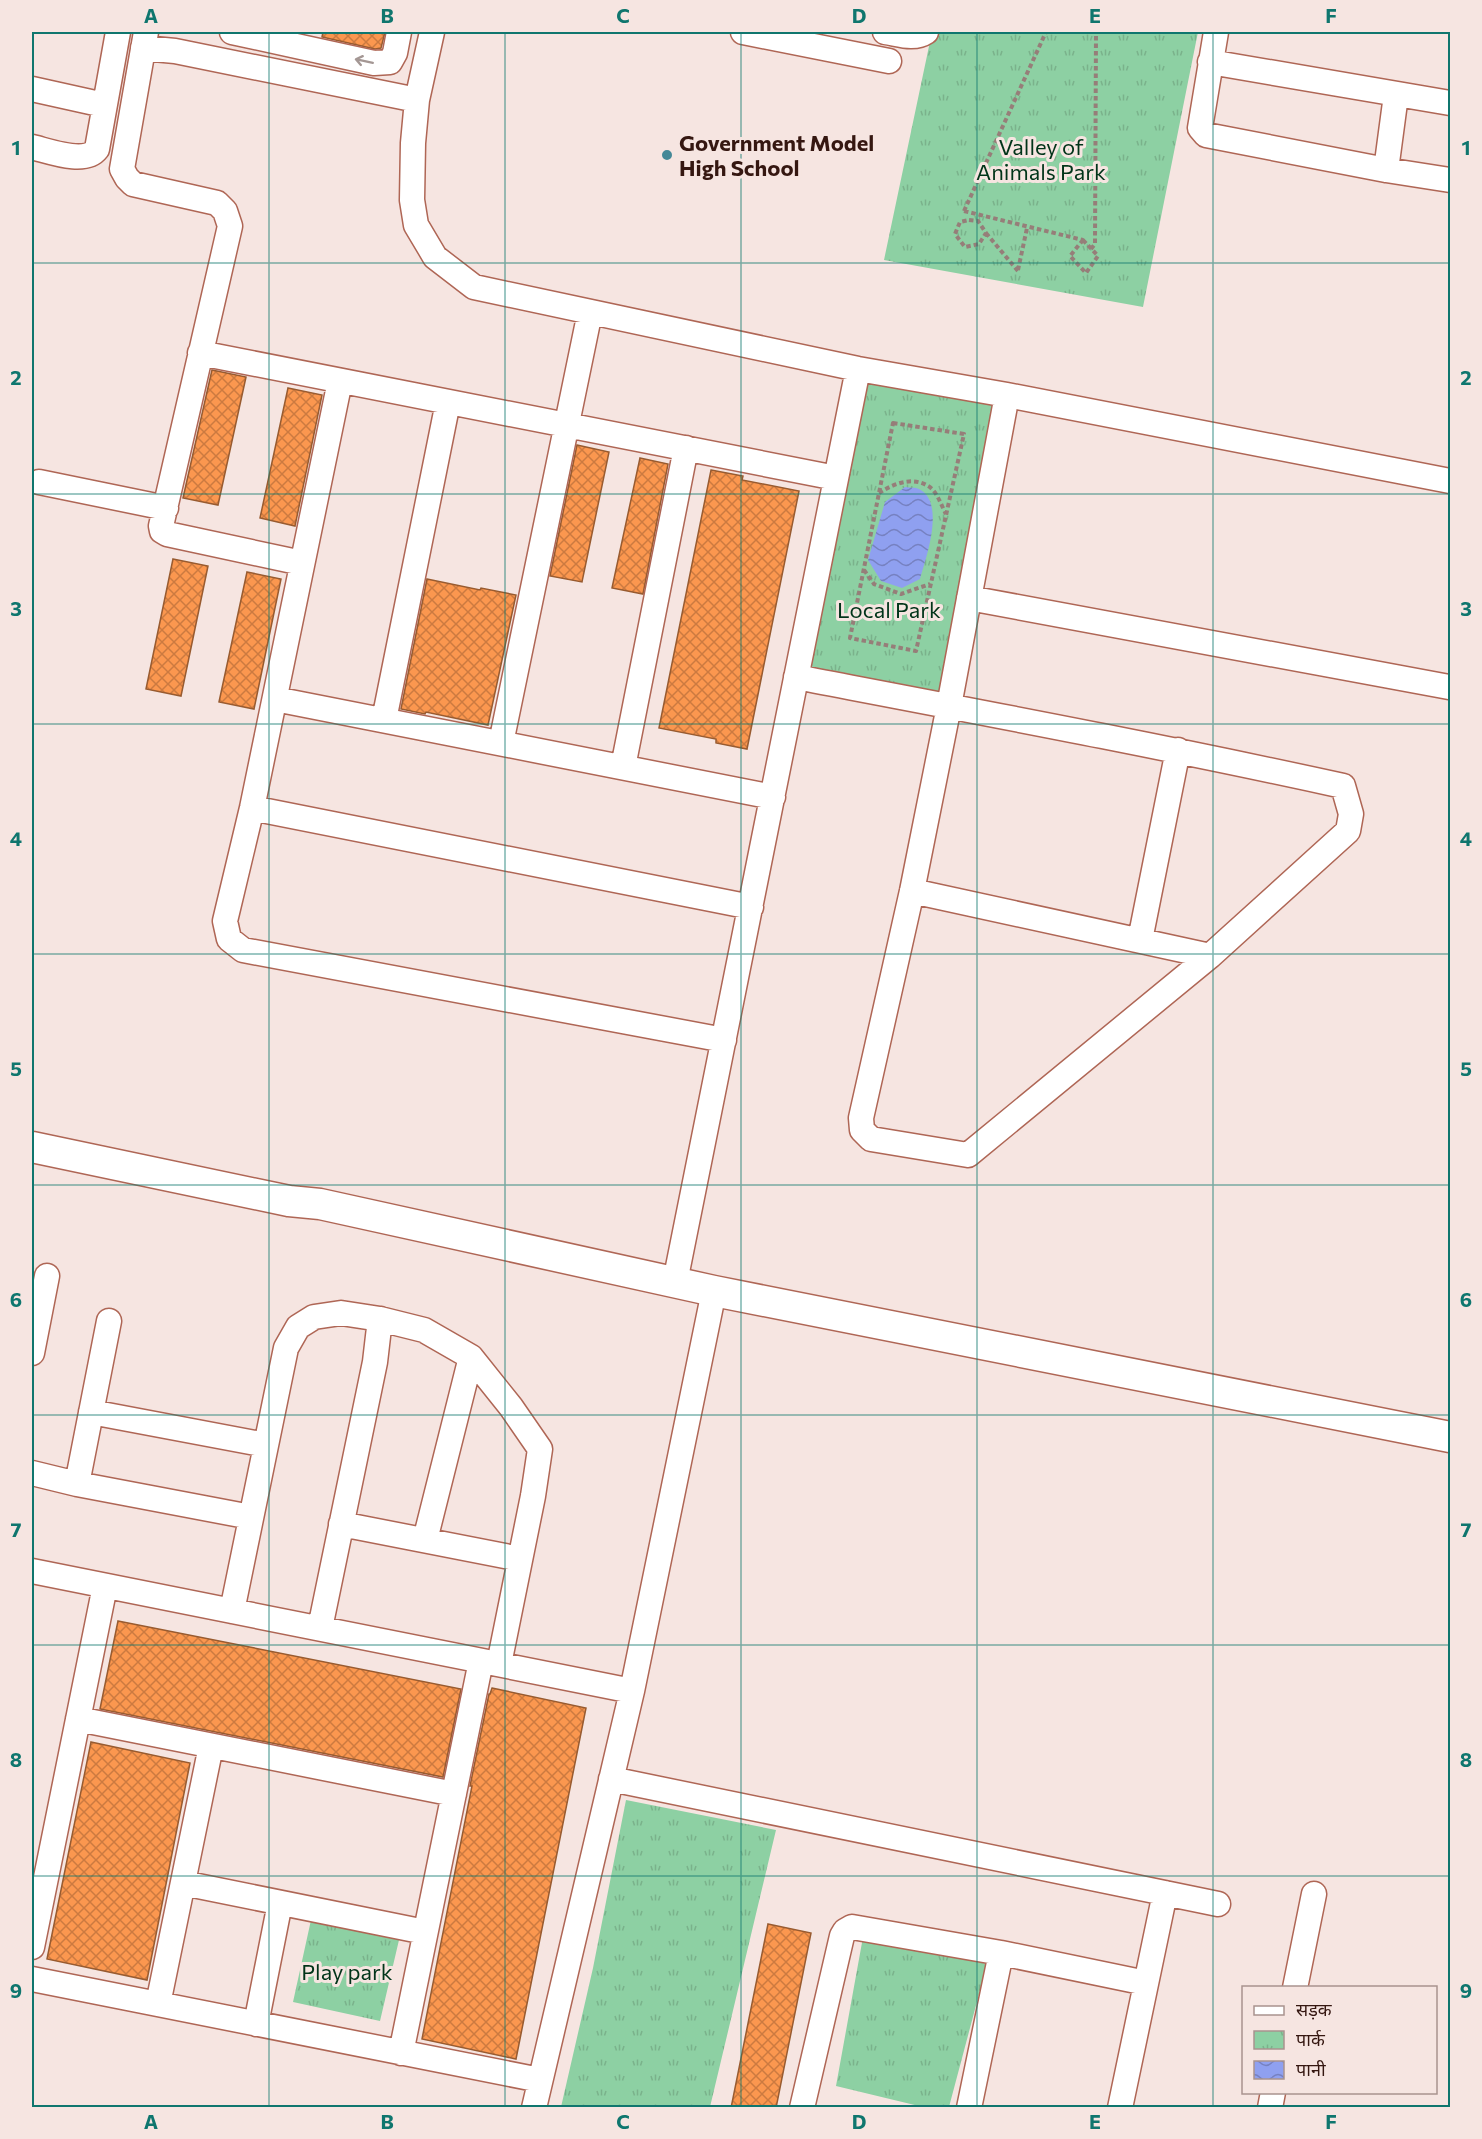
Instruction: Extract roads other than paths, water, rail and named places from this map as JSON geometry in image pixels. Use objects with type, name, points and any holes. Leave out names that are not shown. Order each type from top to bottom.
[{"type":"main road","points":[[32,1147],[289,1201],[320,1204],[714,1291],[1450,1437]]},
{"type":"street","points":[[32,147],[81,158],[92,155],[97,148],[118,32]]},
{"type":"street","points":[[232,32],[374,63],[390,62],[395,53],[399,32]]},
{"type":"street","points":[[432,32],[417,100],[413,143],[412,200],[416,225],[435,257],[474,287],[858,369],[1007,395],[1450,481]]},
{"type":"street","points":[[743,32],[889,61]]},
{"type":"street","points":[[885,32],[910,37],[926,32]]},
{"type":"street","points":[[1216,32],[1200,128],[1206,135],[1450,180]]},
{"type":"street","points":[[302,563],[167,534],[162,531],[161,526],[230,226],[225,211],[217,203],[133,184],[122,169],[145,40],[175,51],[417,100]]},
{"type":"street","points":[[1210,62],[1450,103]]},
{"type":"street","points":[[32,89],[104,105]]},
{"type":"street","points":[[1386,170],[1396,95]]},
{"type":"street","points":[[501,743],[590,312]]},
{"type":"street","points":[[200,353],[836,478]]},
{"type":"street","points":[[675,1281],[858,369]]},
{"type":"street","points":[[340,381],[252,808],[225,921],[229,939],[243,950],[724,1040]]},
{"type":"street","points":[[796,677],[949,706],[1178,750],[1343,786],[1352,813],[1348,831],[1210,956],[968,1155],[871,1139],[862,1130],[861,1118],[912,891],[949,706],[1007,395]]},
{"type":"street","points":[[384,720],[448,402]]},
{"type":"street","points":[[623,767],[686,448]]},
{"type":"street","points":[[39,482],[166,508]]},
{"type":"street","points":[[969,598],[1449,687]]},
{"type":"street","points":[[275,699],[773,797]]},
{"type":"street","points":[[1140,940],[1178,750]]},
{"type":"street","points":[[252,808],[751,907]]},
{"type":"street","points":[[912,891],[1210,956]]},
{"type":"street","points":[[32,1353],[47,1276]]},
{"type":"street","points":[[534,2108],[632,1691],[714,1291]]},
{"type":"street","points":[[232,1611],[286,1348],[298,1327],[314,1317],[340,1313],[380,1319],[424,1330],[471,1357],[512,1407],[540,1449],[520,1559],[454,1794],[401,2053]]},
{"type":"street","points":[[320,1628],[375,1362],[380,1319]]},
{"type":"street","points":[[77,1484],[109,1321]]},
{"type":"street","points":[[425,1540],[471,1357]]},
{"type":"street","points":[[91,1412],[266,1445]]},
{"type":"street","points":[[32,1473],[77,1484],[251,1517]]},
{"type":"street","points":[[342,1524],[520,1559]]},
{"type":"street","points":[[32,1571],[632,1691]]},
{"type":"street","points":[[32,1947],[105,1586]]},
{"type":"street","points":[[78,1719],[454,1794]]},
{"type":"street","points":[[158,2004],[211,1746]]},
{"type":"street","points":[[611,1779],[1218,1904]]},
{"type":"street","points":[[183,1883],[425,1932]]},
{"type":"street","points":[[1120,2108],[1165,1893]]},
{"type":"street","points":[[1295,1986],[1314,1894]]},
{"type":"street","points":[[256,2024],[280,1903]]},
{"type":"street","points":[[802,2108],[842,1936],[852,1927],[864,1927],[1001,1953],[1146,1983]]},
{"type":"street","points":[[969,2108],[1001,1953]]},
{"type":"street","points":[[32,1979],[540,2080]]},
{"type":"water","points":[[905,487],[918,488],[927,496],[933,518],[920,579],[902,588],[881,581],[868,560],[885,502]]},
{"type":"place","name":"Government Model High School","points":[[667,155]]},
{"type":"park label","name":"Valley of Animals Park","points":[[1041,158]]},
{"type":"park label","name":"Local Park","points":[[889,609]]},
{"type":"park label","name":"Play park","points":[[347,1971]]}]
